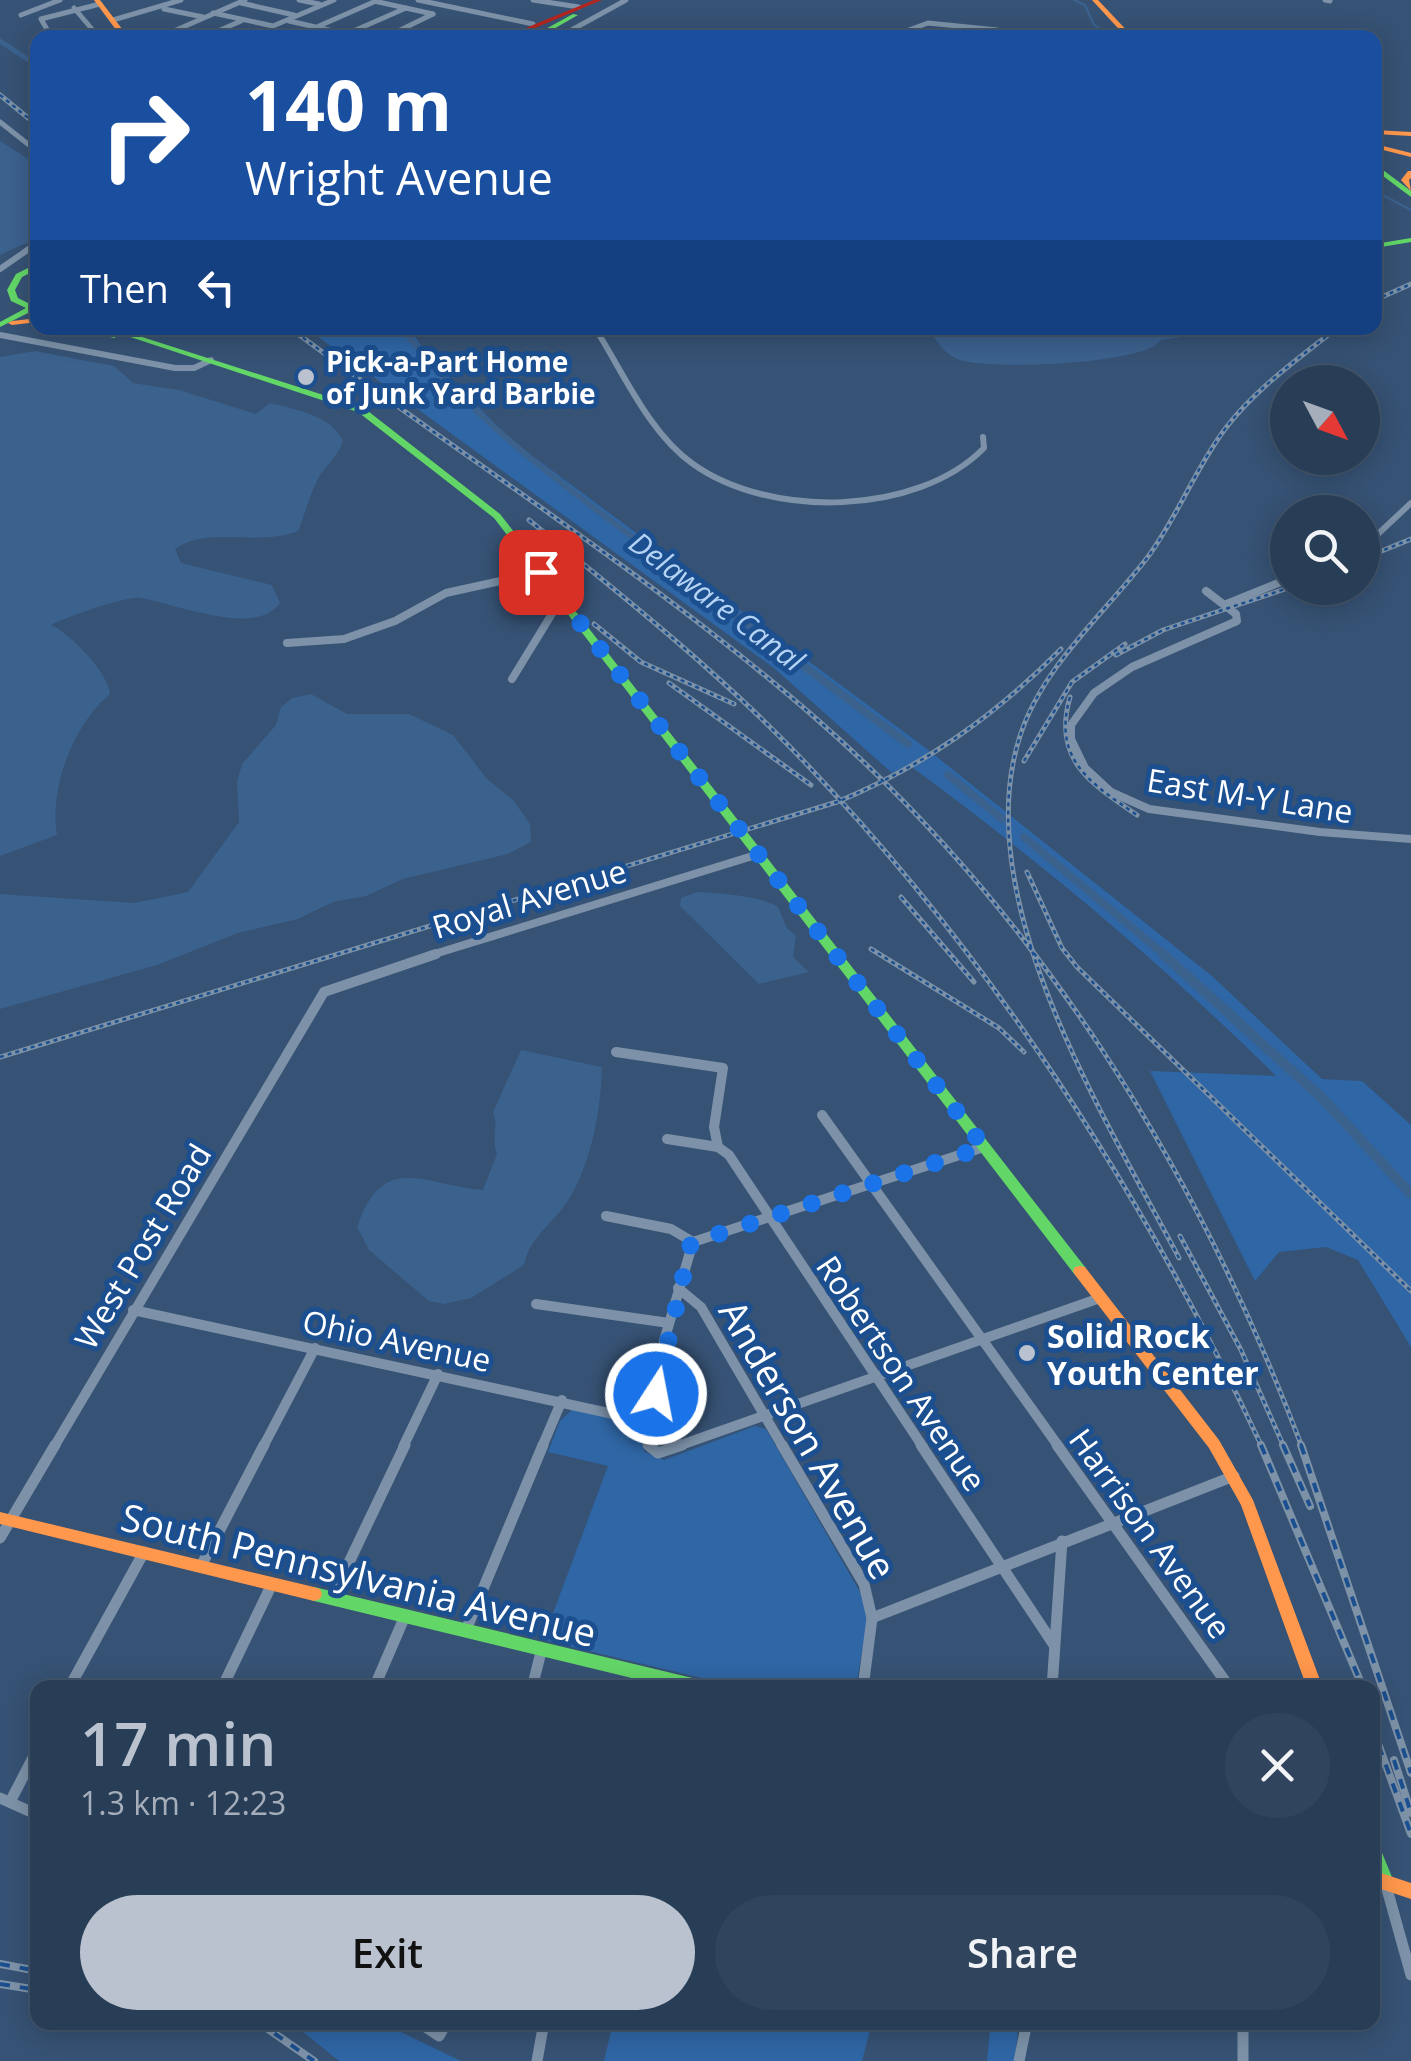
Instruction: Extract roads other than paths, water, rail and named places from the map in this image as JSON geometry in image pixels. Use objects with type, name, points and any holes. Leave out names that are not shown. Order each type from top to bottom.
[{"type":"main road","points":[[534,30],[601,0]]},
{"type":"main road","points":[[534,30],[559,13],[601,0]]},
{"type":"main road","points":[[1092,0],[1120,30]]},
{"type":"main road","points":[[98,2],[119,29]]},
{"type":"main road","points":[[1382,132],[1411,134]]},
{"type":"main road","points":[[1382,149],[1411,156]]},
{"type":"main road","points":[[1382,171],[1411,192]]},
{"type":"main road","points":[[1411,173],[1405,180],[1411,192]]},
{"type":"main road","points":[[1382,245],[1411,243]]},
{"type":"main road","points":[[30,270],[19,276],[11,290],[14,299],[30,306]]},
{"type":"main road","points":[[0,324],[30,309]]},
{"type":"main road","points":[[0,324],[30,321]]},
{"type":"main road","points":[[110,335],[171,348]]},
{"type":"main road","points":[[125,335],[211,360],[372,416],[486,505],[1234,1476],[1312,1680]]},
{"type":"main road","points":[[130,335],[151,342]]},
{"type":"main road","name":"South Pennsylvania Avenue","points":[[5,1519],[672,1680]]},
{"type":"main road","points":[[1380,1880],[1411,1891]]},
{"type":"street","points":[[22,15],[60,0]]},
{"type":"street","points":[[119,29],[182,0]]},
{"type":"street","points":[[299,0],[322,5]]},
{"type":"street","points":[[213,13],[268,26],[334,0]]},
{"type":"street","points":[[317,27],[373,0],[433,14]]},
{"type":"street","points":[[418,0],[528,30]]},
{"type":"street","points":[[533,0],[578,6]]},
{"type":"street","points":[[572,30],[626,0]]},
{"type":"street","points":[[176,30],[242,1],[297,16]]},
{"type":"street","points":[[47,30],[41,19],[98,2]]},
{"type":"street","points":[[543,2],[560,8],[559,13]]},
{"type":"street","points":[[74,8],[90,30]]},
{"type":"street","points":[[162,8],[203,18]]},
{"type":"street","points":[[356,30],[406,8]]},
{"type":"street","points":[[400,30],[433,14]]},
{"type":"street","points":[[220,30],[243,20]]},
{"type":"street","points":[[286,20],[330,30]]},
{"type":"street","points":[[909,30],[928,23],[996,30]]},
{"type":"street","points":[[0,122],[30,146]]},
{"type":"street","points":[[0,270],[30,248]]},
{"type":"street","points":[[601,335],[685,458],[709,474],[747,489],[820,500],[902,494],[938,483],[966,467],[984,448],[983,437]]},
{"type":"street","points":[[0,336],[175,368],[194,368],[211,360]]},
{"type":"street","points":[[1380,532],[1411,503]]},
{"type":"street","points":[[287,644],[350,637],[395,622],[446,593],[541,572]]},
{"type":"street","points":[[1206,591],[1224,605],[1270,587]]},
{"type":"street","points":[[512,679],[561,599]]},
{"type":"street","name":"East M-Y Lane","points":[[1224,605],[1237,621],[1147,659],[1078,710],[1071,724],[1071,741],[1085,768],[1141,807],[1348,836],[1411,840]]},
{"type":"street","name":"Royal Avenue","points":[[318,998],[338,984],[758,854]]},
{"type":"street","name":"West Post Road","points":[[0,1538],[5,1519],[318,998]]},
{"type":"street","points":[[616,1052],[723,1069],[714,1127],[718,1147],[667,1138]]},
{"type":"street","name":"Harrison Avenue","points":[[822,1115],[1224,1680]]},
{"type":"street","name":"Robertson Avenue","points":[[718,1147],[729,1154],[1054,1644]]},
{"type":"street","points":[[606,1216],[671,1229],[693,1242],[984,1147]]},
{"type":"street","points":[[693,1242],[678,1288],[650,1422],[648,1446],[664,1453],[1100,1298]]},
{"type":"street","name":"Anderson Avenue","points":[[678,1288],[700,1307],[864,1584],[872,1618],[864,1680]]},
{"type":"street","points":[[536,1304],[670,1323]]},
{"type":"street","name":"Ohio Avenue","points":[[133,1310],[650,1422]]},
{"type":"street","points":[[200,1566],[315,1348]]},
{"type":"street","points":[[332,1598],[438,1374]]},
{"type":"street","points":[[466,1630],[562,1400]]},
{"type":"street","points":[[872,1618],[1234,1476]]},
{"type":"street","points":[[1052,1680],[1062,1542]]},
{"type":"street","points":[[73,1680],[144,1552]]},
{"type":"street","points":[[226,1680],[272,1584]]},
{"type":"street","points":[[378,1680],[406,1616]]},
{"type":"street","points":[[534,1680],[542,1648]]},
{"type":"street","points":[[30,1761],[5,1800],[30,1811]]},
{"type":"street","points":[[1380,1883],[1411,1975]]},
{"type":"street","points":[[537,2061],[543,2030]]},
{"type":"street","points":[[1018,2061],[1025,2030]]},
{"type":"street","points":[[1242,2061],[1243,2030]]},
{"type":"waterway","points":[[1074,0],[1085,5],[1094,25],[1102,30]]},
{"type":"waterway","name":"Delaware Canal","points":[[0,41],[30,61]]},
{"type":"waterway","points":[[1382,195],[1411,210]]},
{"type":"waterway","name":"Delaware Canal","points":[[408,335],[493,426],[669,564]]},
{"type":"waterway","name":"Delaware Canal","points":[[665,562],[908,744]]},
{"type":"waterway","name":"Delaware Canal","points":[[948,775],[1002,819]]},
{"type":"waterway","name":"Delaware Canal","points":[[1024,837],[1166,956]]},
{"type":"waterway","name":"Delaware Canal","points":[[1163,954],[1322,1098],[1411,1194]]},
{"type":"railway","points":[[0,95],[30,119]]},
{"type":"railway","points":[[1382,297],[1411,284]]},
{"type":"railway","points":[[299,335],[686,613],[812,715],[883,781]]},
{"type":"railway","points":[[1034,953],[1012,866],[1009,799],[1020,736],[1030,711],[1059,664],[1147,558],[1214,444],[1237,414],[1328,335]]},
{"type":"railway","points":[[529,520],[729,688],[840,801]]},
{"type":"railway","points":[[1380,552],[1411,539]]},
{"type":"railway","points":[[1116,655],[1163,630],[1270,594]]},
{"type":"railway","points":[[594,624],[641,662],[734,704]]},
{"type":"railway","points":[[1024,761],[1072,682],[1125,644]]},
{"type":"railway","points":[[883,781],[957,737],[1061,649]]},
{"type":"railway","points":[[669,683],[811,785]]},
{"type":"railway","points":[[1070,697],[1066,737],[1071,753],[1090,780],[1137,815]]},
{"type":"railway","points":[[840,801],[883,781]]},
{"type":"railway","points":[[883,781],[969,873],[1034,953]]},
{"type":"railway","points":[[0,1057],[840,801]]},
{"type":"railway","points":[[840,801],[931,907],[1056,1078],[1166,1259],[1262,1447]]},
{"type":"railway","points":[[1027,872],[1062,948],[1077,967],[1411,1291]]},
{"type":"railway","points":[[901,897],[974,982]]},
{"type":"railway","points":[[871,949],[999,1028],[1024,1052]]},
{"type":"railway","points":[[1034,953],[1102,1050],[1160,1145],[1213,1243],[1302,1447]]},
{"type":"railway","points":[[1034,953],[1082,1074],[1179,1258]]},
{"type":"railway","points":[[1180,1236],[1241,1350],[1284,1447]]},
{"type":"railway","points":[[1261,1445],[1360,1680]]},
{"type":"railway","points":[[1283,1445],[1310,1506]]},
{"type":"railway","points":[[1301,1445],[1380,1680]]},
{"type":"railway","points":[[1380,1681],[1411,1773]]},
{"type":"railway","points":[[1380,1749],[1411,1834]]},
{"type":"railway","points":[[1394,1760],[1411,1813]]},
{"type":"railway","points":[[0,1964],[30,1970]]},
{"type":"railway","points":[[0,1984],[30,1989]]},
{"type":"railway","points":[[269,2030],[314,2061]]},
{"type":"place","name":"Pick-a-Part Home of Junk Yard Barbie","points":[[306,377]]},
{"type":"place","name":"Solid Rock Youth Center","points":[[1027,1353]]}]
